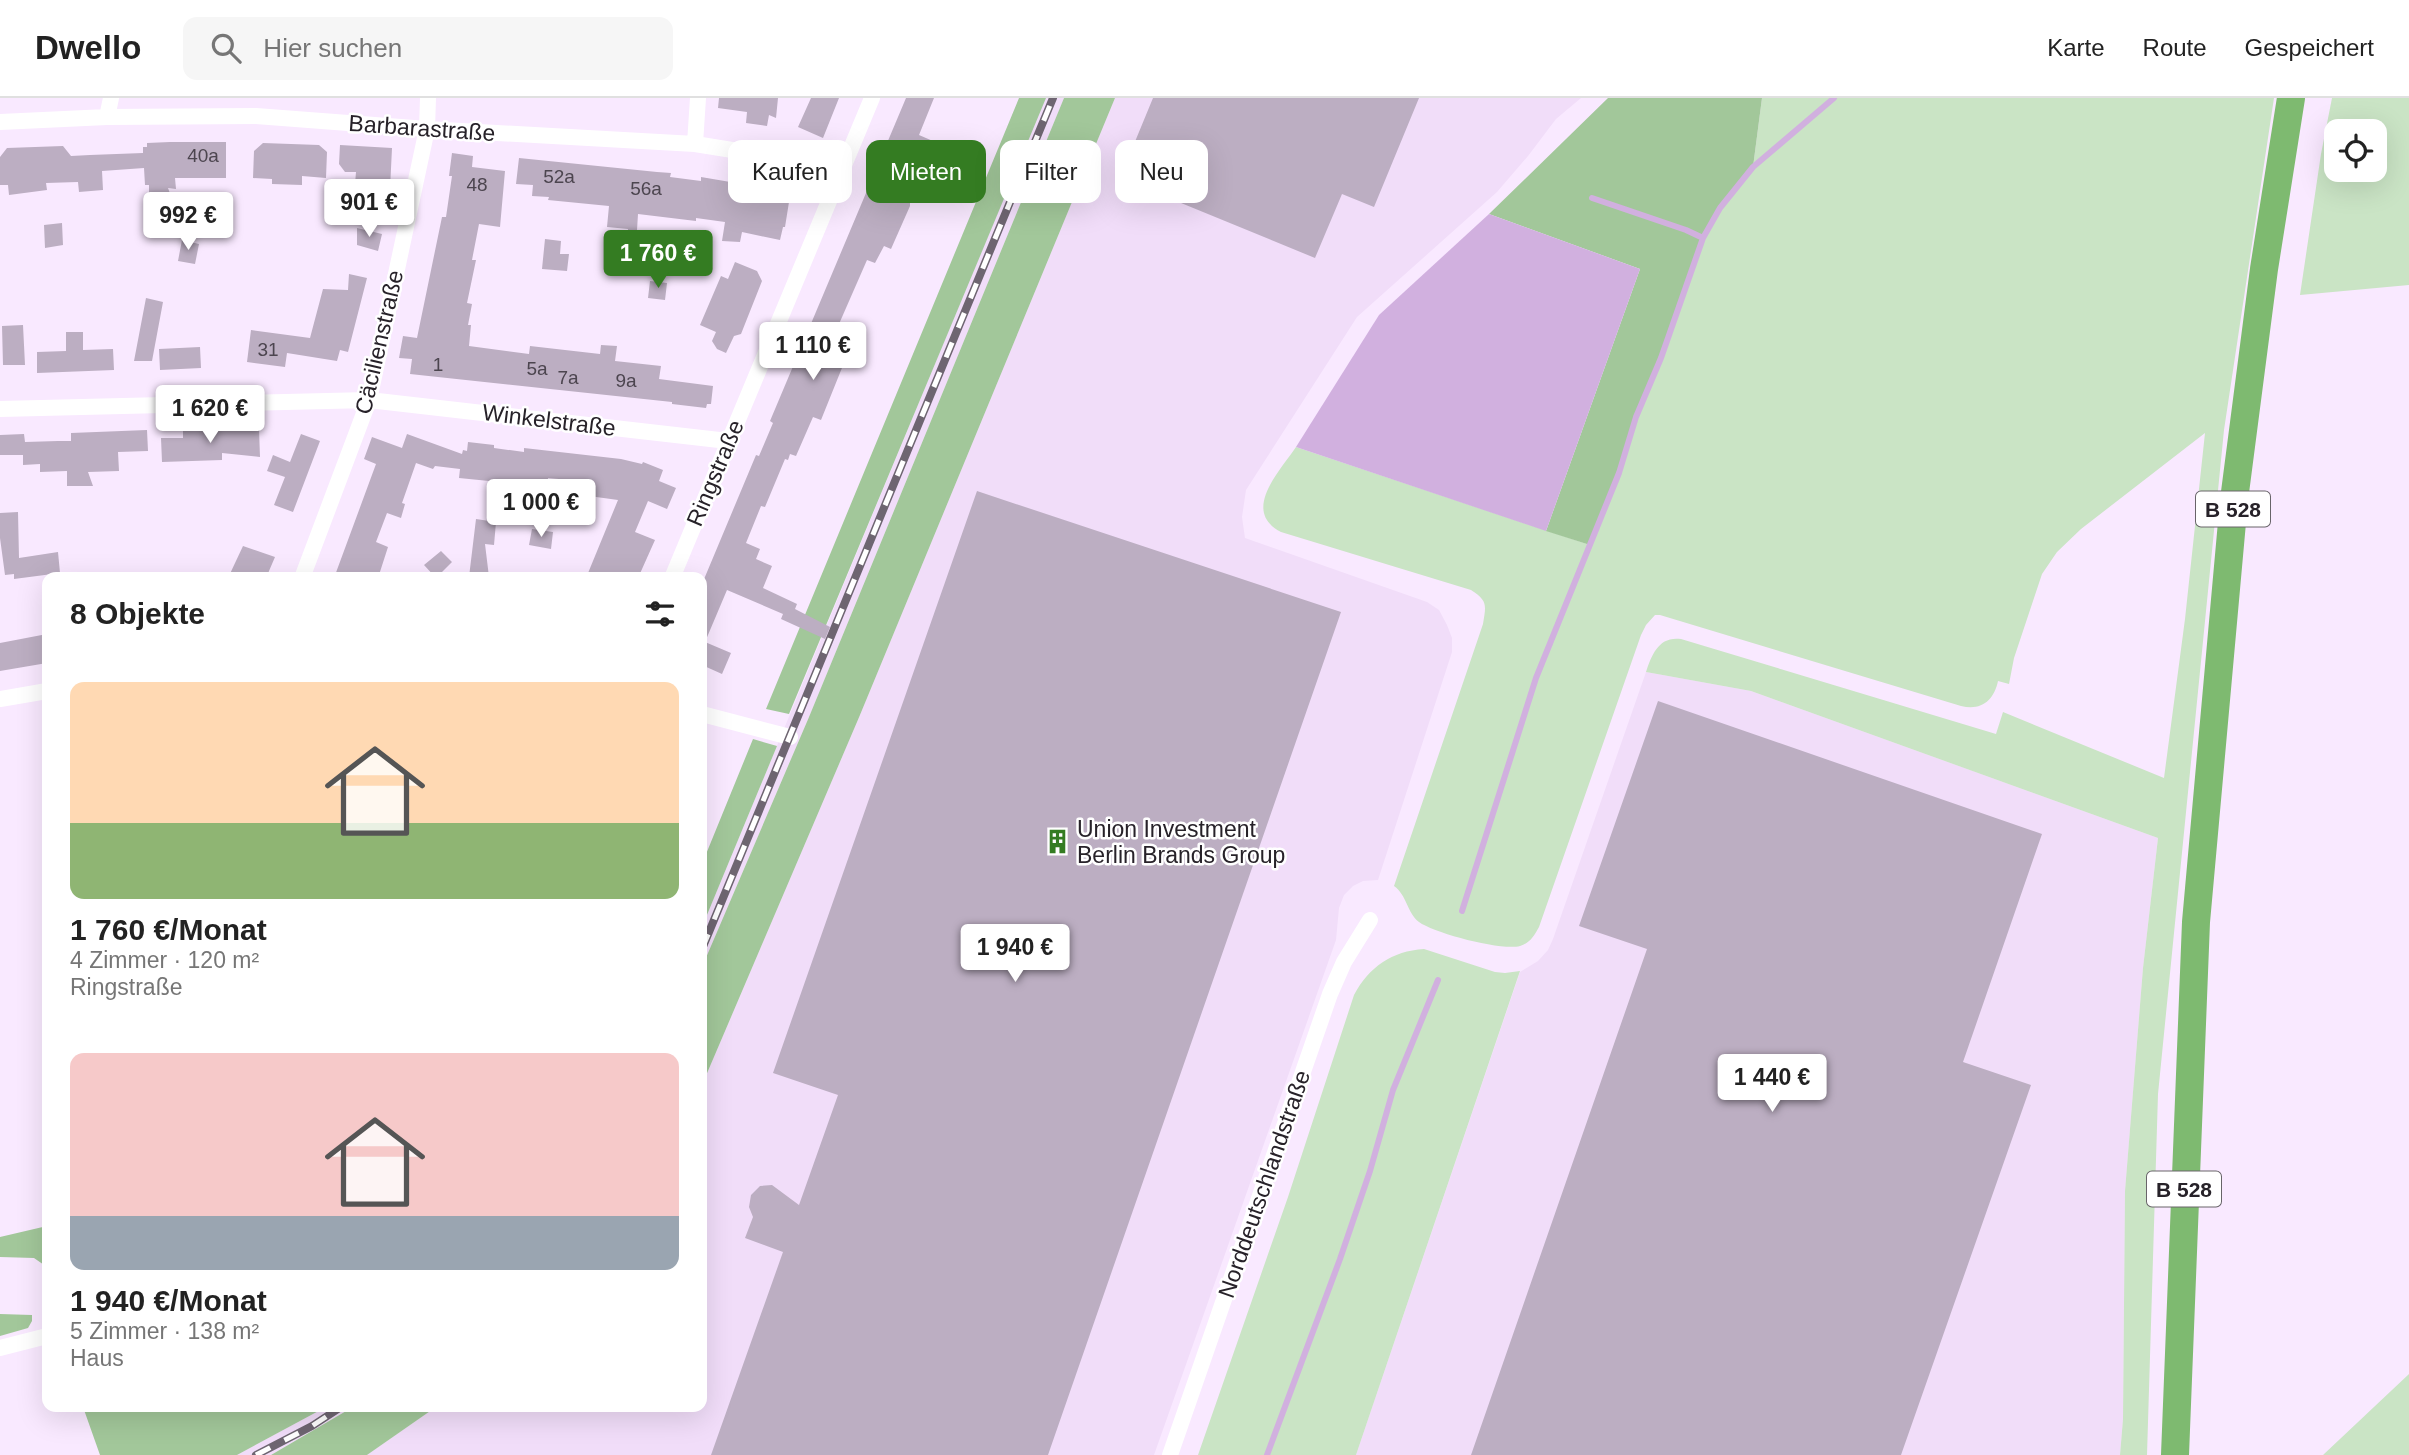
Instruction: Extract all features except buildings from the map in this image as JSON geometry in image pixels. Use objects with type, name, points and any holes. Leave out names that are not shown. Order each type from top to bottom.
[{"type":"highway","name":"B 528","points":[[2175,1455],[2196,922],[2234,500],[2264,269],[2291,98]]},
{"type":"street","points":[[107,117],[110,98]]},
{"type":"street","name":"Cäcilienstraße","points":[[304,572],[369,400],[426,129],[428,98]]},
{"type":"street","points":[[695,144],[698,98]]},
{"type":"street","name":"Ringstraße","points":[[852,146],[872,98]]},
{"type":"street","name":"Barbarastraße","points":[[0,122],[107,117],[256,116],[426,129],[695,144],[728,149]]},
{"type":"street","name":"Ringstraße","points":[[674,572],[828,203]]},
{"type":"street","name":"Winkelstraße","points":[[0,409],[369,400],[728,441]]},
{"type":"street","points":[[0,699],[42,692]]},
{"type":"street","points":[[707,715],[790,737]]},
{"type":"street","name":"Norddeutschlandstraße","points":[[1170,1455],[1330,994],[1344,962],[1370,920]]},
{"type":"street","points":[[0,1348],[42,1337]]},
{"type":"shaded area","points":[[1045,98],[1064,98],[1047,140],[1028,140]]},
{"type":"shaded area","points":[[1115,98],[1581,98],[1556,119],[1497,192],[1357,317],[1246,490],[1242,517],[1245,538],[1427,602],[1439,610],[1447,625],[1452,638],[1452,652],[1378,880],[1363,881],[1353,886],[1344,895],[1339,908],[1336,940],[1154,1455],[367,1455],[429,1412],[707,1412],[707,1073],[860,715],[1072,203],[1101,203],[1101,140],[1098,140]]},
{"type":"shaded area","points":[[1002,203],[1021,203],[809,717],[707,955],[707,915]]},
{"type":"shaded area","points":[[1489,214],[1640,269],[1546,531],[1296,447],[1379,315]]},
{"type":"shaded area","points":[[1646,672],[1751,691],[2158,838],[2143,968],[2125,1191],[2123,1419],[2120,1455],[1356,1455],[1520,972],[1538,961],[1553,939]]},
{"type":"shaded area","points":[[317,1412],[344,1412],[271,1455],[237,1455]]},
{"type":"green space","points":[[1019,98],[1046,98],[1028,140],[1002,140]]},
{"type":"green space","points":[[1064,98],[1115,98],[1098,140],[1047,140]]},
{"type":"green space","points":[[1608,98],[1762,98],[1753,167],[1720,208],[1703,238],[1661,358],[1636,417],[1619,473],[1590,545],[1546,531],[1640,269],[1489,214]]},
{"type":"green space","points":[[1762,98],[2274,98],[2224,430],[2158,1094],[2147,1455],[2120,1455],[2123,1419],[2125,1191],[2143,968],[2158,838],[1751,691],[1646,672],[1654,653],[1662,643],[1681,639],[1996,734],[2003,712],[2164,778],[2205,433],[2081,529],[2057,552],[2042,574],[2014,658],[2009,684],[1998,681],[1990,699],[1975,707],[1961,706],[1655,615],[1641,635],[1539,927],[1526,943],[1511,947],[1468,940],[1419,922],[1394,886],[1483,624],[1483,601],[1471,590],[1281,532],[1269,523],[1264,513],[1267,491],[1296,447],[1590,545],[1619,473],[1636,417],[1661,358],[1703,238],[1720,208],[1753,167]]},
{"type":"green space","points":[[2332,98],[2409,98],[2409,285],[2300,295],[2324,139],[2324,182],[2387,182],[2387,119],[2328,119]]},
{"type":"green space","points":[[1000,144],[1000,203],[1002,203],[789,714],[766,709],[976,203],[986,203],[986,178]]},
{"type":"green space","points":[[1021,203],[1072,203],[860,715],[707,1073],[707,955],[809,717]]},
{"type":"green space","points":[[753,739],[777,746],[707,915],[707,852]]},
{"type":"green space","points":[[1424,949],[1495,972],[1520,971],[1356,1455],[1198,1455],[1288,1197],[1354,995],[1367,976],[1383,962],[1402,953]]},
{"type":"green space","points":[[42,1227],[42,1264],[34,1258],[0,1257],[0,1237]]},
{"type":"green space","points":[[0,1314],[32,1315],[32,1321],[28,1328],[0,1336]]},
{"type":"green space","points":[[2409,1374],[2409,1455],[2323,1455]]},
{"type":"green space","points":[[85,1412],[317,1412],[237,1455],[100,1455]]},
{"type":"green space","points":[[344,1412],[429,1412],[367,1455],[271,1455]]},
{"type":"waterway","points":[[1462,911],[1536,678],[1619,473],[1636,417],[1661,358],[1703,238],[1720,208],[1753,167],[1834,98]]},
{"type":"waterway","points":[[1592,198],[1703,238]]},
{"type":"waterway","points":[[1267,1455],[1340,1259],[1370,1171],[1393,1090],[1438,980]]},
{"type":"railway","points":[[707,937],[1053,98]]},
{"type":"railway","points":[[256,1455],[333,1412]]},
{"type":"place","name":"Union Investment Berlin Brands Group","points":[[1057,842]]}]
